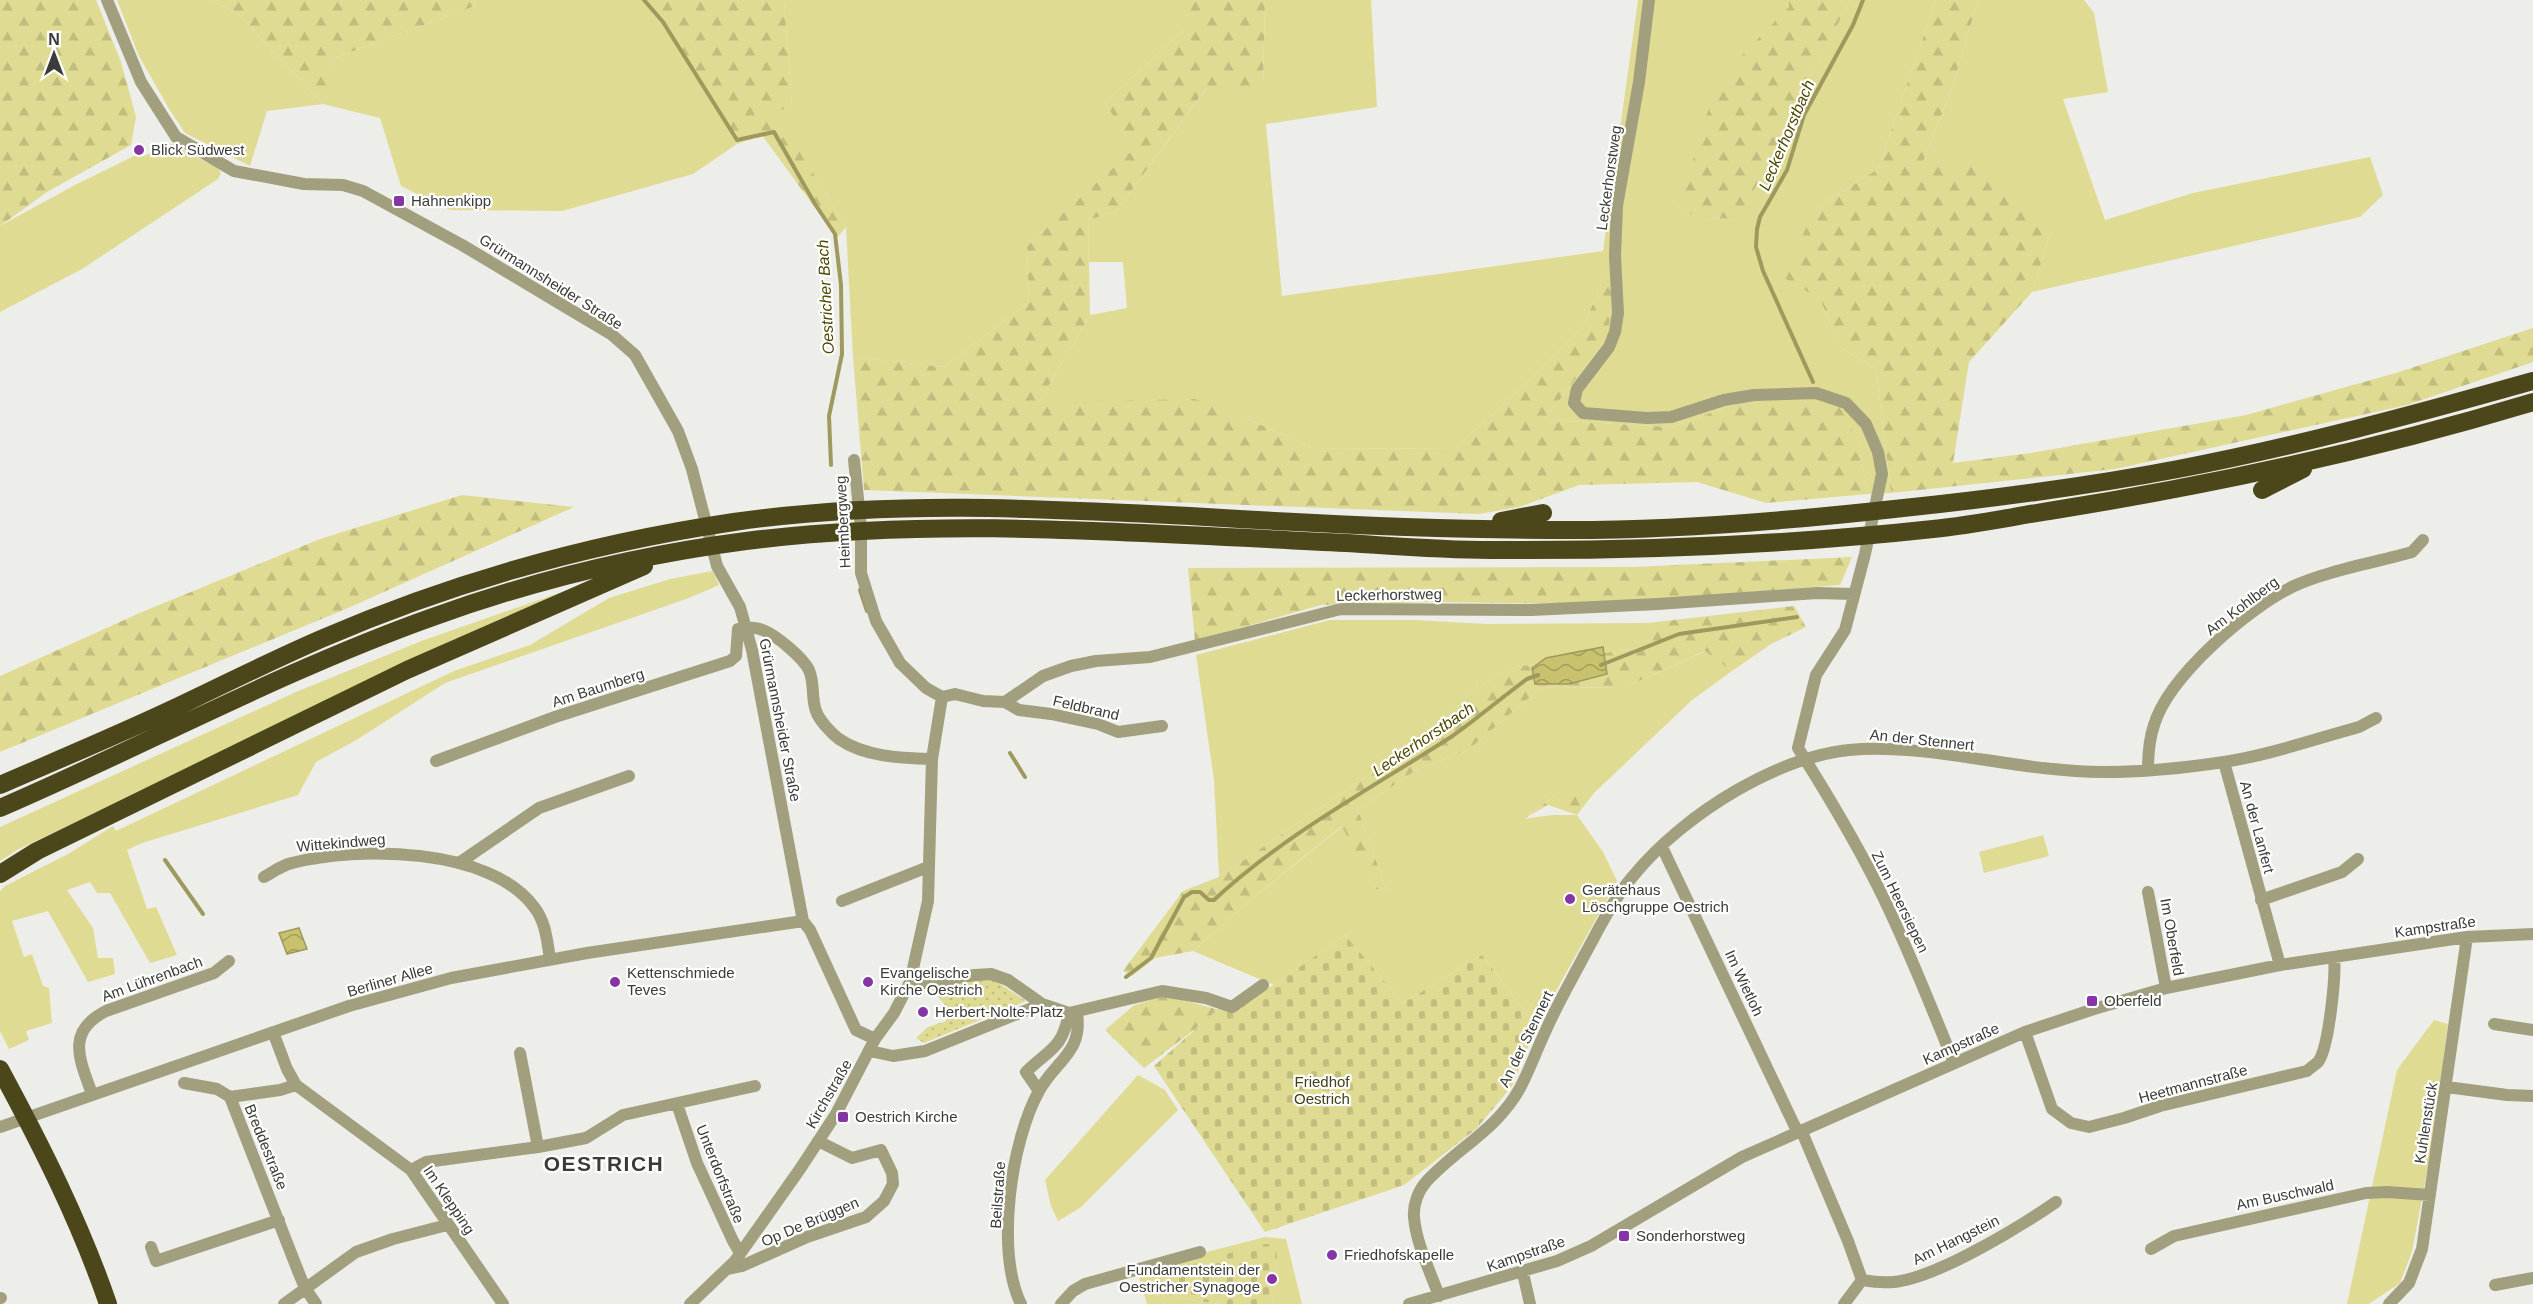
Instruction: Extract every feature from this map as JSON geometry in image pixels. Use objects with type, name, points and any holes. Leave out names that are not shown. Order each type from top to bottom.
[{"type":"highway","points":[[0,785],[324,638],[413,603],[564,555],[675,532],[793,516],[964,507],[1067,509],[1310,523],[1566,530],[1681,528],[1856,514],[2007,498],[2181,469],[2336,434],[2533,381]]},
{"type":"highway","points":[[0,808],[228,703],[423,620],[496,595],[570,574],[745,541],[884,530],[963,528],[1106,531],[1483,550],[1688,548],[1854,536],[1935,529],[2116,500],[2322,459],[2453,426],[2533,402]]},
{"type":"highway","points":[[2262,490],[2322,459]]},
{"type":"highway","points":[[1749,511],[1805,518]]},
{"type":"highway","points":[[1431,527],[1505,520],[1543,513]]},
{"type":"highway","points":[[1935,529],[1992,532]]},
{"type":"highway","points":[[0,874],[37,851],[407,670],[605,582],[679,552]]},
{"type":"highway","points":[[0,1069],[59,1184],[81,1233],[108,1304]]},
{"type":"street","name":"Grürmannsheider Straße","points":[[107,0],[141,82],[176,137],[234,171],[304,184],[343,186],[363,191],[462,245],[611,334],[635,355],[678,431],[692,469],[717,566],[740,607],[746,627],[803,921],[810,930],[856,1030],[875,1039]]},
{"type":"street","name":"Leckerhorstweg","points":[[1649,0],[1640,82],[1617,206],[1615,256],[1618,313],[1615,332],[1609,346],[1577,388],[1574,403],[1583,412],[1647,418],[1671,417],[1724,400],[1754,395],[1816,393],[1846,403],[1866,423],[1878,452],[1882,474],[1865,554],[1845,630],[1816,675],[1811,690],[1798,748],[1806,760]]},
{"type":"street","name":"Heimbergweg","points":[[854,460],[861,528],[861,573],[876,621],[900,663],[926,688],[942,697]]},
{"type":"street","name":"Am Kohlberg","points":[[2148,770],[2148,749],[2154,724],[2170,692],[2192,666],[2230,631],[2294,586],[2412,552],[2423,540]]},
{"type":"street","name":"Leckerhorstweg","points":[[1005,702],[1022,688],[1043,676],[1071,666],[1096,661],[1150,657],[1341,609],[1531,610],[1817,593],[1854,594]]},
{"type":"street","points":[[746,627],[765,631],[800,658],[808,668],[814,683],[816,711],[837,738],[851,747],[868,752],[932,759]]},
{"type":"street","name":"Am Baumberg","points":[[436,761],[555,717],[730,661],[736,656],[738,629],[746,627]]},
{"type":"street","points":[[942,697],[955,694],[983,701],[1005,702]]},
{"type":"street","name":"Kirchstraße","points":[[690,1304],[728,1269],[818,1141],[910,982],[928,901],[932,759],[942,697]]},
{"type":"street","name":"Feldbrand","points":[[1005,702],[1018,710],[1098,724],[1118,732],[1162,726]]},
{"type":"street","name":"An der Stennert","points":[[1439,1296],[1414,1216],[1416,1199],[1424,1183],[1505,1112],[1527,1075],[1566,989],[1615,900],[1632,877],[1684,825],[1735,791],[1806,760],[1841,751],[1881,749],[1910,751],[2030,768],[2104,772],[2148,770],[2224,762],[2359,727],[2376,718]]},
{"type":"street","name":"Zum Heersiepen","points":[[1806,760],[1883,898],[1954,1063]]},
{"type":"street","name":"An der Lanfert","points":[[2224,762],[2280,965]]},
{"type":"street","points":[[459,863],[539,808],[629,776]]},
{"type":"street","name":"Im Wietloh","points":[[1662,847],[1800,1132]]},
{"type":"street","name":"Wittekindweg","points":[[264,877],[290,863],[350,855],[405,854],[459,863],[499,879],[525,897],[541,916],[550,959]]},
{"type":"street","name":"An der Lanfert","points":[[2261,900],[2342,872],[2358,859]]},
{"type":"street","points":[[842,901],[928,867]]},
{"type":"street","name":"Im Oberfeld","points":[[2148,892],[2166,988]]},
{"type":"street","name":"Berliner Allee","points":[[0,1126],[349,1006],[442,981],[550,959],[803,921]]},
{"type":"street","name":"Kampstraße","points":[[1409,1304],[1523,1273],[1557,1261],[1591,1246],[1730,1163],[2025,1032],[2123,999],[2280,965],[2467,937],[2533,934]]},
{"type":"street","name":"Kuhlenstück","points":[[2389,1304],[2409,1283],[2418,1264],[2447,1087],[2467,937]]},
{"type":"street","name":"Heetmannstraße","points":[[2025,1032],[2052,1109],[2072,1123],[2089,1127],[2170,1103],[2307,1071],[2319,1062],[2325,1045],[2336,970],[2334,957]]},
{"type":"street","name":"Am Lührenbach","points":[[92,1094],[79,1047],[81,1034],[91,1020],[106,1011],[214,973],[229,961]]},
{"type":"street","points":[[910,982],[919,984],[975,975],[991,975],[1008,980],[1042,1004],[1076,1012],[1161,991],[1206,998],[1232,1007],[1263,986]]},
{"type":"street","points":[[870,1052],[893,1056],[925,1051],[1042,1004]]},
{"type":"street","points":[[1039,1091],[1026,1072],[1061,1041],[1076,1012]]},
{"type":"street","name":"Beilstraße","points":[[1021,1304],[1014,1291],[1010,1270],[1009,1214],[1017,1146],[1039,1091],[1075,1044],[1078,1031],[1076,1012]]},
{"type":"street","points":[[2494,1024],[2533,1030]]},
{"type":"street","name":"Im Klepping","points":[[273,1032],[287,1069],[296,1085],[411,1170],[503,1304]]},
{"type":"street","points":[[520,1053],[538,1147]]},
{"type":"street","name":"Breddestraße","points":[[184,1083],[217,1089],[230,1097],[305,1288],[316,1304]]},
{"type":"street","points":[[230,1097],[280,1090],[296,1085]]},
{"type":"street","points":[[411,1170],[426,1162],[586,1138],[623,1115],[755,1086]]},
{"type":"street","points":[[2447,1087],[2533,1096]]},
{"type":"street","name":"Unterdorfstraße","points":[[677,1104],[697,1163],[740,1253]]},
{"type":"street","points":[[1800,1132],[1848,1241],[1862,1280],[1844,1304]]},
{"type":"street","name":"Op De Brüggen","points":[[728,1269],[742,1266],[807,1237],[866,1217],[891,1192],[892,1173],[881,1150],[852,1158],[818,1141]]},
{"type":"street","name":"Am Buschwald","points":[[2151,1249],[2174,1236],[2366,1193],[2388,1192],[2430,1196]]},
{"type":"street","name":"Am Hangstein","points":[[1862,1280],[1896,1282],[1921,1275],[1971,1252],[2056,1203]]},
{"type":"street","points":[[151,1247],[156,1261],[279,1220]]},
{"type":"street","points":[[284,1304],[356,1252],[382,1242],[447,1225]]},
{"type":"street","points":[[1061,1304],[1073,1291],[1085,1284],[1200,1252]]},
{"type":"street","points":[[1523,1273],[1530,1304]]},
{"type":"street","points":[[2495,1285],[2533,1278]]},
{"type":"green space","points":[[0,0],[96,0],[121,62],[136,117],[131,145],[47,192],[0,226]]},
{"type":"green space","points":[[117,0],[210,0],[237,13],[322,103],[332,59],[475,6],[474,0],[643,0],[680,49],[737,144],[693,174],[562,211],[450,210],[401,186],[380,118],[323,104],[267,111],[250,166],[185,133],[139,56]]},
{"type":"green space","points":[[210,0],[474,0],[475,6],[332,59],[323,104],[237,13]]},
{"type":"green space","points":[[643,0],[784,0],[792,106],[776,112],[846,227],[837,238],[762,135],[737,144],[680,49]]},
{"type":"green space","points":[[784,0],[1184,0],[1184,30],[1105,102],[1134,150],[1027,246],[1029,302],[944,367],[853,357],[846,227],[775,111],[792,106]]},
{"type":"green space","points":[[1184,0],[1265,0],[1263,88],[1206,88],[1116,212],[1088,220],[1090,315],[1039,402],[1195,399],[1243,417],[1315,449],[1455,448],[1527,383],[1581,329],[1596,298],[1604,267],[1611,268],[1612,304],[1607,338],[1544,420],[1672,427],[1735,404],[1842,407],[1858,443],[1868,494],[1766,503],[1697,482],[1579,485],[1519,507],[1479,514],[864,490],[853,357],[944,367],[1029,302],[1027,246],[1133,150],[1105,102],[1184,30]]},
{"type":"green space","points":[[1265,0],[1371,0],[1377,107],[1266,124],[1282,296],[1603,251],[1638,0],[1789,0],[1789,7],[1679,207],[1698,218],[1738,219],[1850,0],[1936,0],[1878,169],[1815,209],[1820,299],[1841,348],[1876,369],[1891,493],[1868,494],[1858,443],[1735,404],[1672,427],[1544,420],[1607,338],[1604,268],[1596,298],[1581,329],[1527,383],[1455,448],[1315,449],[1243,417],[1039,402],[1090,315],[1127,308],[1123,262],[1089,262],[1088,220],[1116,212],[1207,87],[1263,88]]},
{"type":"green space","points":[[1789,0],[1850,0],[1739,219],[1698,218],[1679,207],[1717,81],[1789,7]]},
{"type":"green space","points":[[1936,0],[1978,0],[1951,91],[1922,164],[1982,166],[2050,234],[2032,292],[1969,362],[1953,463],[2031,453],[2246,415],[2396,373],[2533,328],[2533,362],[2407,405],[2115,469],[1891,493],[1876,369],[1841,348],[1820,299],[1783,277],[1815,209],[1878,169]]},
{"type":"green space","points":[[1978,0],[2084,0],[2094,13],[2108,92],[2063,99],[2105,220],[2193,193],[2370,157],[2383,195],[2360,217],[2032,292],[2050,234],[1922,164],[1951,91]]},
{"type":"green space","points":[[172,144],[219,169],[221,173],[218,179],[82,269],[0,312],[0,226],[134,156],[144,156]]},
{"type":"green space","points":[[462,495],[574,507],[348,608],[0,752],[0,676],[142,612],[320,539]]},
{"type":"green space","points":[[1852,557],[1840,585],[1589,604],[1432,602],[1321,605],[1195,641],[1188,568],[1633,567]]},
{"type":"green space","points":[[713,571],[719,585],[689,598],[445,683],[358,739],[316,762],[298,795],[142,843],[127,850],[147,909],[156,907],[177,955],[150,963],[110,893],[97,893],[90,882],[67,890],[93,928],[98,958],[113,958],[115,974],[88,982],[48,911],[12,921],[24,957],[32,954],[43,986],[49,988],[52,1023],[26,1031],[29,1040],[9,1049],[0,1031],[0,891],[5,886],[68,854],[113,826],[116,831],[454,671],[530,645],[609,598],[670,579]]},
{"type":"green space","points":[[584,587],[276,727],[17,850],[0,861],[0,827],[296,692],[424,640],[565,591]]},
{"type":"green space","points":[[1794,606],[1806,627],[1771,644],[1732,671],[1705,651],[1624,688],[1542,687],[1468,750],[1416,770],[1358,810],[1387,891],[1375,889],[1342,826],[1254,897],[1193,951],[1155,958],[1132,976],[1123,971],[1183,891],[1219,877],[1434,730],[1478,686],[1516,667],[1650,646],[1648,623]]},
{"type":"green space","points":[[1330,620],[1415,620],[1487,624],[1648,623],[1651,646],[1516,667],[1478,686],[1434,730],[1219,877],[1214,780],[1196,655]]},
{"type":"green space","points":[[1706,651],[1732,671],[1692,700],[1594,793],[1559,793],[1523,819],[1577,815],[1603,852],[1617,881],[1536,1027],[1482,955],[1403,1003],[1345,935],[1274,985],[1193,951],[1254,897],[1343,826],[1375,889],[1387,891],[1358,810],[1416,770],[1468,750],[1542,687],[1624,688]]},
{"type":"green space","points":[[1559,793],[1594,793],[1577,815],[1548,805],[1522,820]]},
{"type":"green space","points":[[2043,835],[2049,856],[1984,873],[1979,852]]},
{"type":"green space","name":"Friedhof Oestrich","points":[[1345,935],[1403,1003],[1482,955],[1536,1027],[1512,1086],[1476,1129],[1404,1185],[1265,1232],[1154,1066],[1216,1011],[1274,985]]},
{"type":"green space","points":[[994,980],[1026,1001],[924,1043],[916,1038],[928,1027],[946,1021],[946,1007],[930,987]]},
{"type":"green space","points":[[1164,995],[1220,1010],[1144,1068],[1105,1030],[1133,1006]]},
{"type":"green space","points":[[2434,1020],[2448,1024],[2430,1155],[2412,1252],[2400,1283],[2369,1304],[2347,1304],[2397,1070]]},
{"type":"green space","points":[[1138,1075],[1165,1090],[1178,1110],[1080,1208],[1058,1221],[1051,1206],[1045,1180]]},
{"type":"green space","points":[[1265,1237],[1286,1239],[1302,1304],[1273,1304],[1277,1256],[1273,1244],[1153,1295],[1220,1304],[1147,1304],[1137,1270]]},
{"type":"green space","points":[[1264,1244],[1274,1244],[1277,1256],[1273,1304],[1220,1304],[1153,1295],[1150,1286],[1200,1261]]},
{"type":"water","points":[[1603,647],[1607,674],[1569,684],[1535,684],[1532,668],[1546,658]]},
{"type":"water","points":[[299,928],[307,949],[287,954],[279,933]]},
{"type":"waterway","name":"Oestricher Bach","points":[[644,0],[663,22],[737,140],[774,132],[835,234],[841,285],[842,354],[829,416],[831,465]]},
{"type":"waterway","name":"Leckerhorstbach","points":[[1813,382],[1763,271],[1756,247],[1757,229],[1760,217],[1787,170],[1804,115],[1853,25],[1863,0]]},
{"type":"waterway","name":"Oestricher Bach","points":[[860,590],[867,611]]},
{"type":"waterway","name":"Leckerhorstbach","points":[[1601,665],[1679,634],[1797,617]]},
{"type":"waterway","name":"Leckerhorstbach","points":[[1126,977],[1151,958],[1184,897],[1192,892],[1200,892],[1209,900],[1214,900],[1269,854],[1359,794],[1451,737],[1527,679],[1538,675]]},
{"type":"waterway","name":"Oestricher Bach","points":[[1010,753],[1025,777]]},
{"type":"waterway","points":[[165,860],[203,914]]},
{"type":"place","name":"Blick Südwest","points":[[139,150]]},
{"type":"place","name":"Hahnenkipp","points":[[399,201]]},
{"type":"place","name":"Gerätehaus Löschgruppe Oestrich","points":[[1570,899]]},
{"type":"place","name":"Kettenschmiede Teves","points":[[615,982]]},
{"type":"place","name":"Evangelische Kirche Oestrich","points":[[868,982]]},
{"type":"place","name":"Oberfeld","points":[[2092,1001]]},
{"type":"place","name":"Herbert-Nolte-Platz","points":[[923,1012]]},
{"type":"place","name":"Oestrich Kirche","points":[[843,1117]]},
{"type":"place","name":"Sonderhorstweg","points":[[1624,1236]]},
{"type":"place","name":"Friedhofskapelle","points":[[1332,1255]]},
{"type":"place","name":"Fundamentstein der Oestricher Synagoge","points":[[1272,1279]]},
{"type":"district","name":"OESTRICH","points":[[604,1164]]}]
